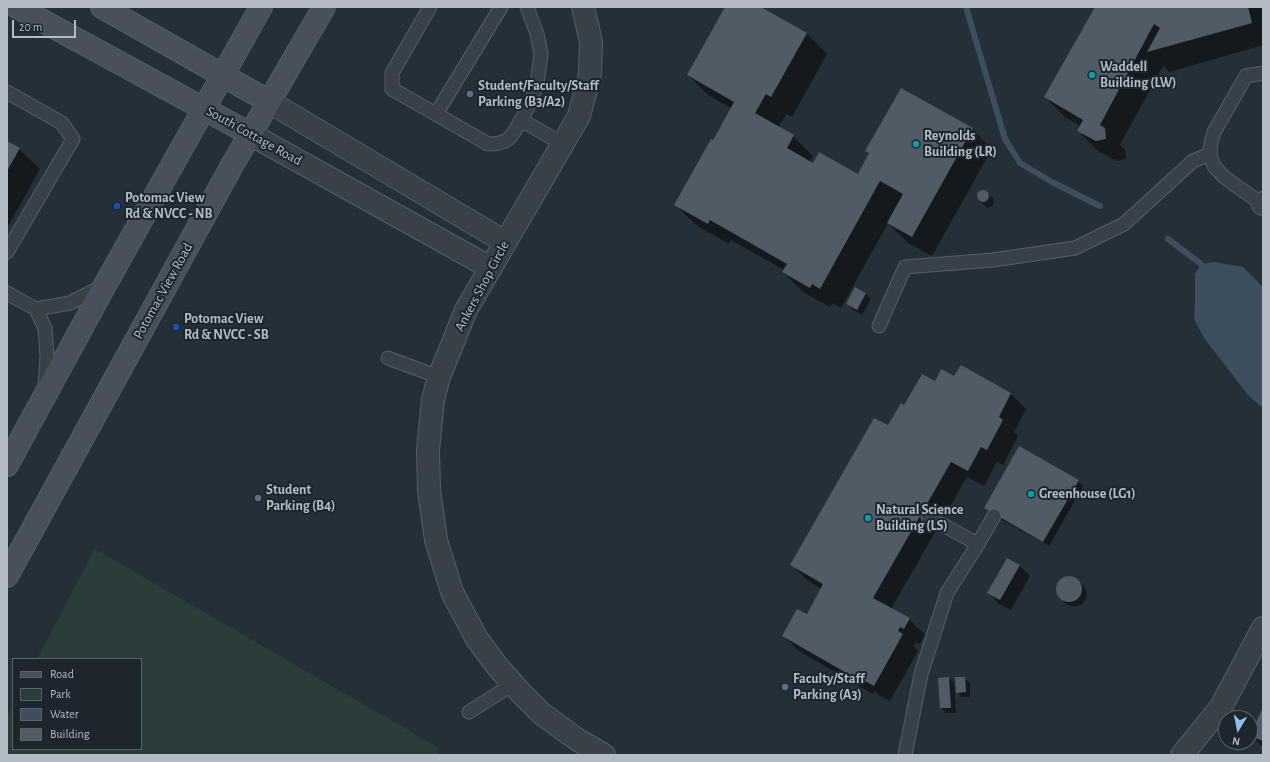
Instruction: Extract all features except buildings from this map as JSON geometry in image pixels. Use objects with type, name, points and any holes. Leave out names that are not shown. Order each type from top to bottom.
[{"type":"main road","name":"South Cottage Road","points":[[17,7],[250,134]]},
{"type":"main road","points":[[102,7],[268,101]]},
{"type":"main road","points":[[7,465],[105,285],[261,7]]},
{"type":"main road","name":"Potomac View Road","points":[[7,576],[230,169],[268,101],[324,7]]},
{"type":"street","name":"Ankers Shop Circle","points":[[583,7],[591,42],[590,74],[579,116],[466,310],[439,377],[433,400],[428,450],[429,490],[436,540],[452,592],[477,639],[513,684],[542,714],[578,740],[604,755]]},
{"type":"street","points":[[268,101],[505,242]]},
{"type":"street","name":"South Cottage Road","points":[[250,134],[491,268]]},
{"type":"street","points":[[1182,755],[1221,707],[1263,628]]},
{"type":"lane","points":[[430,7],[392,72],[392,89],[488,144],[499,144],[508,140],[532,100],[538,77],[541,54],[537,34],[527,7]]},
{"type":"lane","points":[[436,114],[501,7]]},
{"type":"lane","points":[[1263,73],[1246,76],[1214,132],[1210,154],[1214,166],[1224,177],[1263,203]]},
{"type":"lane","points":[[7,92],[62,123],[73,139],[7,252]]},
{"type":"lane","points":[[521,120],[563,144]]},
{"type":"lane","points":[[879,326],[906,267],[993,260],[1075,248],[1124,224],[1193,161],[1210,154]]},
{"type":"lane","points":[[36,309],[70,303],[105,285]]},
{"type":"lane","points":[[7,293],[36,309],[45,328],[47,356],[45,394]]},
{"type":"lane","points":[[388,358],[439,377]]},
{"type":"lane","points":[[905,755],[921,674],[947,593],[994,516]]},
{"type":"lane","points":[[928,517],[978,544]]},
{"type":"lane","points":[[469,712],[513,684]]},
{"type":"green space","points":[[95,549],[439,748],[438,755],[7,755],[7,716],[12,707],[12,750],[142,750],[142,658],[38,658]]},
{"type":"water","points":[[1214,262],[1243,267],[1263,287],[1263,408],[1248,395],[1204,338],[1194,319],[1195,274],[1201,264]]},
{"type":"waterway","points":[[966,7],[1005,139],[1020,163],[1052,182],[1100,206]]},
{"type":"waterway","points":[[1168,239],[1201,264]]},
{"type":"place","name":"Waddell Building (LW)","points":[[1092,75]]},
{"type":"place","name":"Student/Faculty/Staff Parking (B3/A2)","points":[[470,94]]},
{"type":"place","name":"Reynolds Building (LR)","points":[[916,144]]},
{"type":"place","name":"Potomac View Rd & NVCC - NB","points":[[117,206]]},
{"type":"place","name":"Potomac View Rd & NVCC - SB","points":[[176,327]]},
{"type":"place","name":"Greenhouse (LG1)","points":[[1031,494]]},
{"type":"place","name":"Student Parking (B4)","points":[[258,498]]},
{"type":"place","name":"Natural Science Building (LS)","points":[[868,518]]},
{"type":"place","name":"Faculty/Staff Parking (A3)","points":[[785,687]]}]
